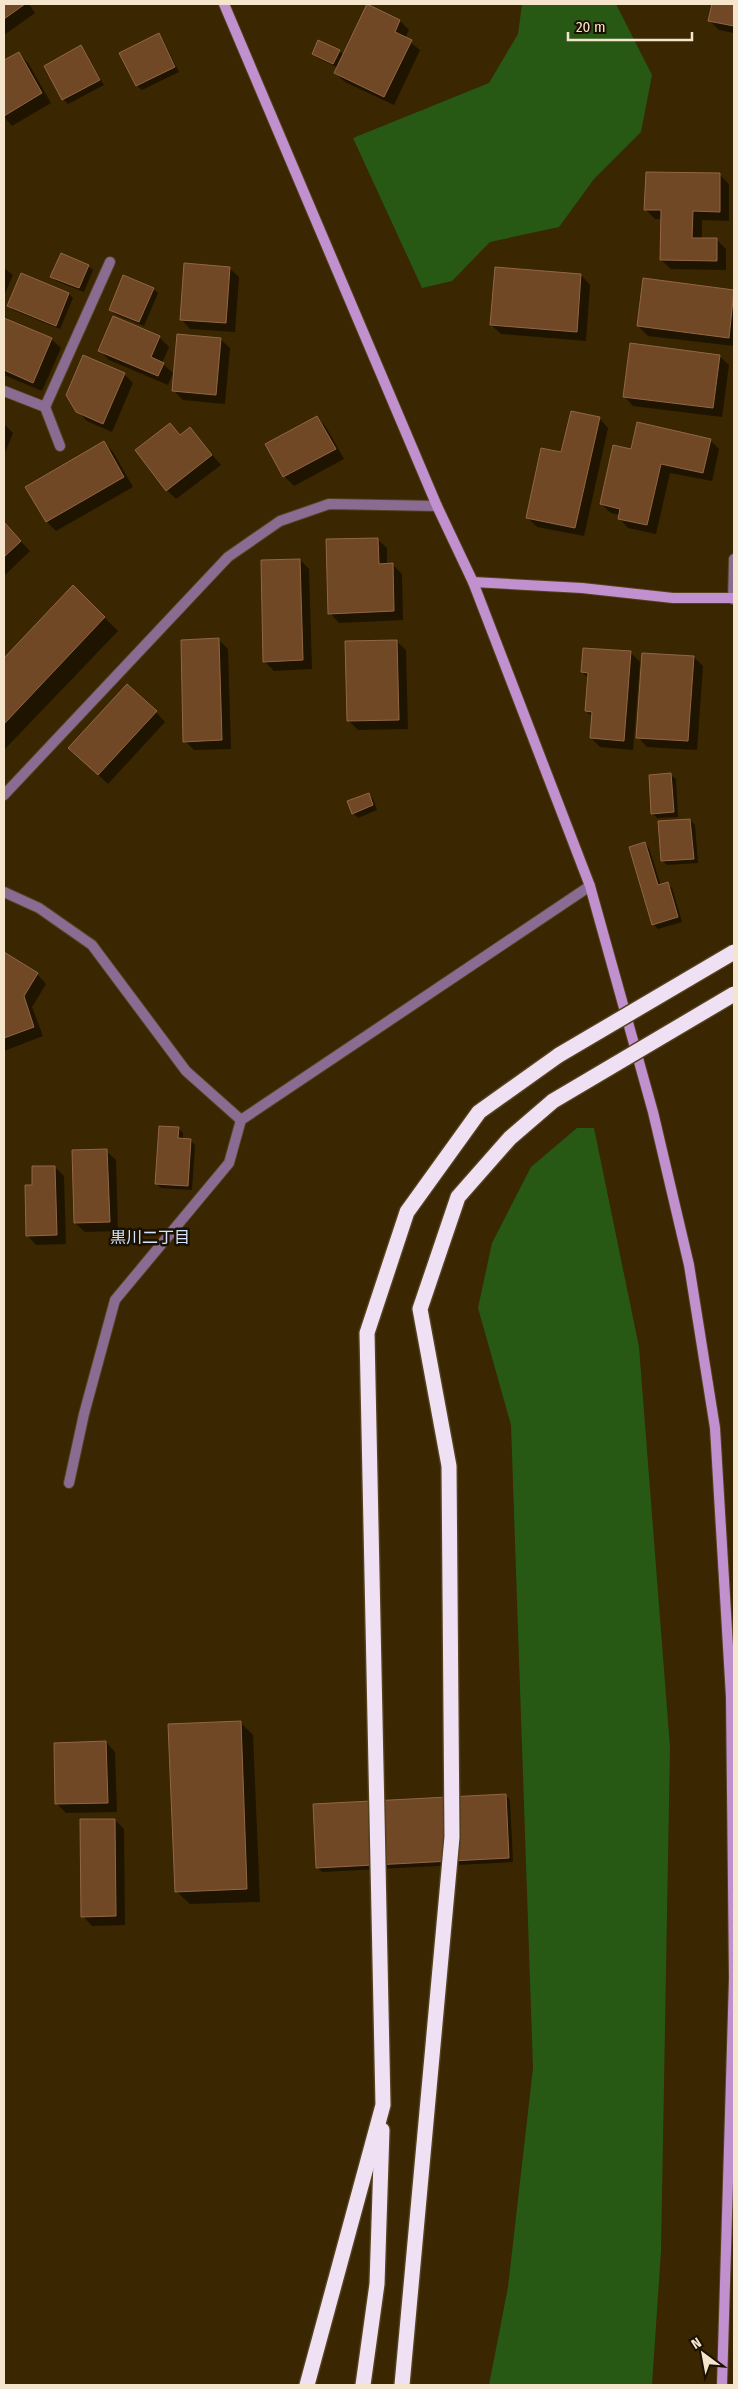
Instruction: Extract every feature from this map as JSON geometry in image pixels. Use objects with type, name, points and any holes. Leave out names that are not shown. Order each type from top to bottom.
[{"type":"highway","points":[[363,2385],[377,2284],[383,2105],[367,1333],[407,1212],[479,1112],[559,1054],[734,952]]},
{"type":"highway","points":[[402,2385],[452,1837],[449,1466],[420,1309],[458,1197],[510,1138],[553,1101],[734,994]]},
{"type":"highway","points":[[307,2385],[383,2105]]},
{"type":"street","points":[[224,4],[437,506],[474,582],[590,886],[654,1112],[689,1265],[715,1428],[731,1697],[734,1978],[722,2385]]},
{"type":"street","points":[[60,446],[46,407],[110,262]]},
{"type":"street","points":[[4,391],[46,407]]},
{"type":"street","points":[[4,794],[228,557],[280,521],[329,504],[437,506]]},
{"type":"street","points":[[474,582],[582,588],[673,598],[733,598],[734,559]]},
{"type":"street","points":[[69,1483],[84,1414],[115,1300],[229,1163],[241,1120],[590,886]]},
{"type":"street","points":[[4,892],[39,908],[92,946],[186,1071],[241,1120]]},
{"type":"green space","points":[[522,4],[616,4],[652,75],[641,132],[594,179],[559,227],[490,242],[452,281],[422,288],[353,138],[489,83],[518,34]]},
{"type":"green space","points":[[577,1128],[594,1128],[639,1347],[670,1747],[661,2251],[652,2385],[489,2385],[508,2287],[533,2068],[511,1425],[478,1308],[492,1243],[531,1167]]},
{"type":"building","points":[[4,4],[25,4],[4,19]]},
{"type":"building","points":[[367,4],[400,20],[395,32],[412,40],[384,97],[334,73]]},
{"type":"building","points":[[712,4],[734,4],[734,26],[708,21]]},
{"type":"building","points":[[159,33],[175,67],[136,86],[119,53]]},
{"type":"building","points":[[318,40],[340,50],[333,64],[312,54]]},
{"type":"building","points":[[81,45],[100,80],[62,100],[44,66]]},
{"type":"building","points":[[19,52],[42,93],[4,116],[4,60]]},
{"type":"building","points":[[646,172],[720,173],[720,212],[693,211],[692,238],[717,238],[717,261],[660,260],[661,210],[644,210]]},
{"type":"building","points":[[61,253],[89,265],[79,288],[50,277]]},
{"type":"building","points":[[184,263],[230,267],[226,323],[180,320]]},
{"type":"building","points":[[495,267],[581,274],[577,332],[490,325]]},
{"type":"building","points":[[21,273],[69,293],[56,326],[7,306]]},
{"type":"building","points":[[123,275],[154,288],[139,322],[109,310]]},
{"type":"building","points":[[643,278],[734,290],[729,338],[637,326]]},
{"type":"building","points":[[113,316],[160,336],[151,357],[164,363],[158,376],[98,351]]},
{"type":"building","points":[[4,318],[52,338],[33,383],[4,370]]},
{"type":"building","points":[[177,334],[221,338],[216,395],[172,391]]},
{"type":"building","points":[[630,343],[720,355],[713,408],[623,397]]},
{"type":"building","points":[[83,355],[125,373],[103,424],[76,412],[66,395]]},
{"type":"building","points":[[571,411],[600,417],[575,528],[526,518],[541,448],[561,452]]},
{"type":"building","points":[[317,416],[336,449],[283,477],[265,444]]},
{"type":"building","points":[[637,422],[711,439],[703,473],[661,464],[647,525],[618,519],[620,509],[600,504],[613,445],[631,449]]},
{"type":"building","points":[[170,423],[180,435],[190,427],[212,455],[166,491],[135,450]]},
{"type":"building","points":[[104,441],[124,477],[46,522],[25,487]]},
{"type":"building","points":[[4,522],[21,541],[4,557]]},
{"type":"building","points":[[378,538],[379,564],[393,563],[394,611],[328,614],[326,539]]},
{"type":"building","points":[[300,559],[303,660],[263,662],[261,560]]},
{"type":"building","points":[[73,585],[105,617],[4,724],[4,658]]},
{"type":"building","points":[[219,638],[222,740],[183,742],[181,640]]},
{"type":"building","points":[[397,640],[399,720],[347,721],[345,641]]},
{"type":"building","points":[[583,648],[631,651],[624,741],[590,738],[592,712],[585,711],[588,673],[581,672]]},
{"type":"building","points":[[642,653],[694,656],[688,741],[636,738]]},
{"type":"building","points":[[127,684],[157,711],[98,775],[68,748]]},
{"type":"building","points":[[671,773],[674,812],[651,814],[649,775]]},
{"type":"building","points":[[369,793],[373,805],[352,814],[347,801]]},
{"type":"building","points":[[690,819],[694,859],[661,861],[658,821]]},
{"type":"building","points":[[645,842],[658,885],[668,882],[678,917],[652,925],[629,847]]},
{"type":"building","points":[[4,952],[38,973],[24,996],[34,1027],[4,1038]]},
{"type":"building","points":[[159,1126],[179,1127],[178,1138],[191,1139],[188,1186],[155,1184]]},
{"type":"building","points":[[107,1149],[110,1222],[74,1223],[72,1150]]},
{"type":"building","points":[[32,1166],[55,1166],[57,1235],[26,1236],[25,1185],[32,1185]]},
{"type":"building","points":[[241,1721],[247,1889],[175,1892],[168,1724]]},
{"type":"building","points":[[106,1741],[108,1803],[55,1804],[54,1743]]},
{"type":"building","points":[[506,1794],[509,1858],[316,1868],[313,1804]]},
{"type":"building","points":[[80,1819],[115,1819],[116,1916],[81,1917]]},
{"type":"district","name":"黒川二丁目","points":[[150,1237]]}]
